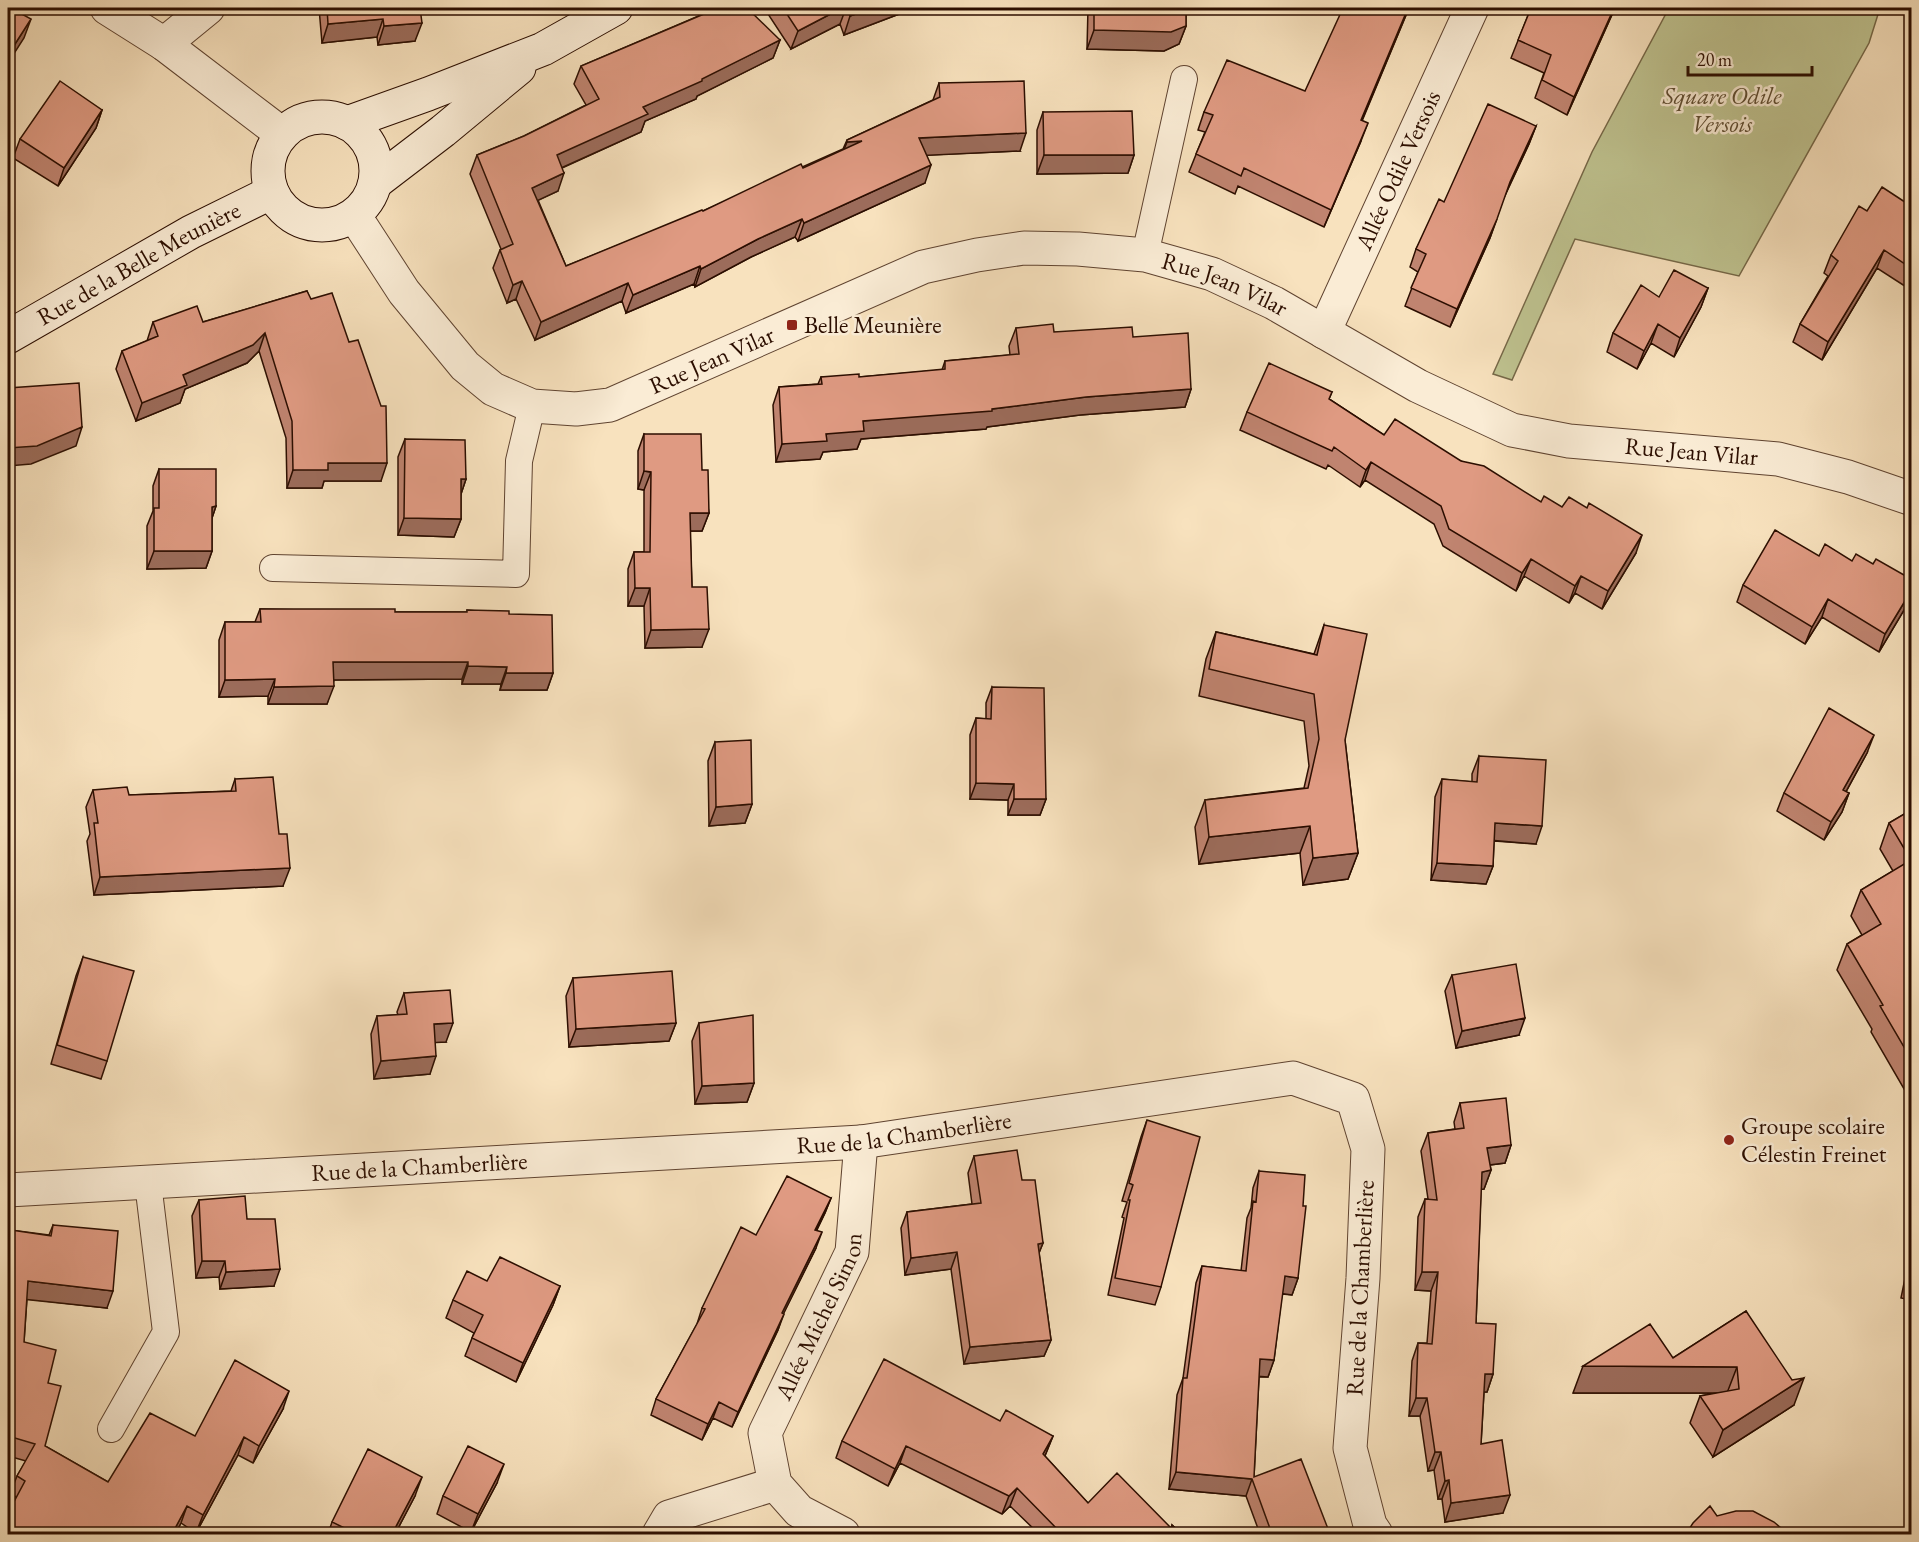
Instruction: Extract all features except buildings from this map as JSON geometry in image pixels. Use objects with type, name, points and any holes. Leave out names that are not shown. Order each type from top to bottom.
[{"type":"street","points":[[107,8],[164,44],[282,134]]},
{"type":"street","points":[[164,44],[208,8]]},
{"type":"street","points":[[347,123],[543,49],[616,8]]},
{"type":"street","name":"Allée Odile Versois","points":[[1324,332],[1472,8]]},
{"type":"street","points":[[375,183],[543,49]]},
{"type":"street","points":[[324,117],[347,123],[365,138],[375,159],[375,183],[368,201],[354,215],[331,225],[307,224],[286,212],[272,192],[267,172],[271,152],[282,134],[301,121],[324,117]]},
{"type":"street","name":"Rue de la Belle Meunière","points":[[8,337],[191,232],[272,192]]},
{"type":"street","name":"Rue Jean Vilar","points":[[354,215],[404,292],[465,366],[493,389],[532,406],[576,409],[610,405],[923,267],[976,255],[1024,249],[1078,249],[1145,255],[1212,274],[1274,303],[1418,386],[1512,430],[1569,441],[1778,459],[1848,477],[1911,499]]},
{"type":"street","name":"Rue de la Chamberlière","points":[[8,1190],[861,1142],[1293,1078],[1353,1099],[1368,1149],[1363,1278],[1350,1448],[1370,1525],[1376,1534]]},
{"type":"street","name":"Allée Michel Simon","points":[[775,1484],[765,1433],[852,1252],[861,1142]]},
{"type":"street","points":[[659,1534],[669,1516],[775,1484],[799,1511],[843,1534]]},
{"type":"lane","points":[[1145,255],[1184,79]]},
{"type":"lane","points":[[273,568],[516,574],[519,461],[532,406]]},
{"type":"lane","points":[[111,1429],[166,1332],[148,1183]]},
{"type":"green space","name":"Square Odile Versois","points":[[1669,8],[1880,8],[1869,43],[1739,276],[1575,239],[1512,380],[1493,374],[1592,152]]},
{"type":"place","name":"Belle Meunière","points":[[792,325]]},
{"type":"place","name":"Groupe scolaire Célestin Freinet","points":[[1729,1140]]}]
